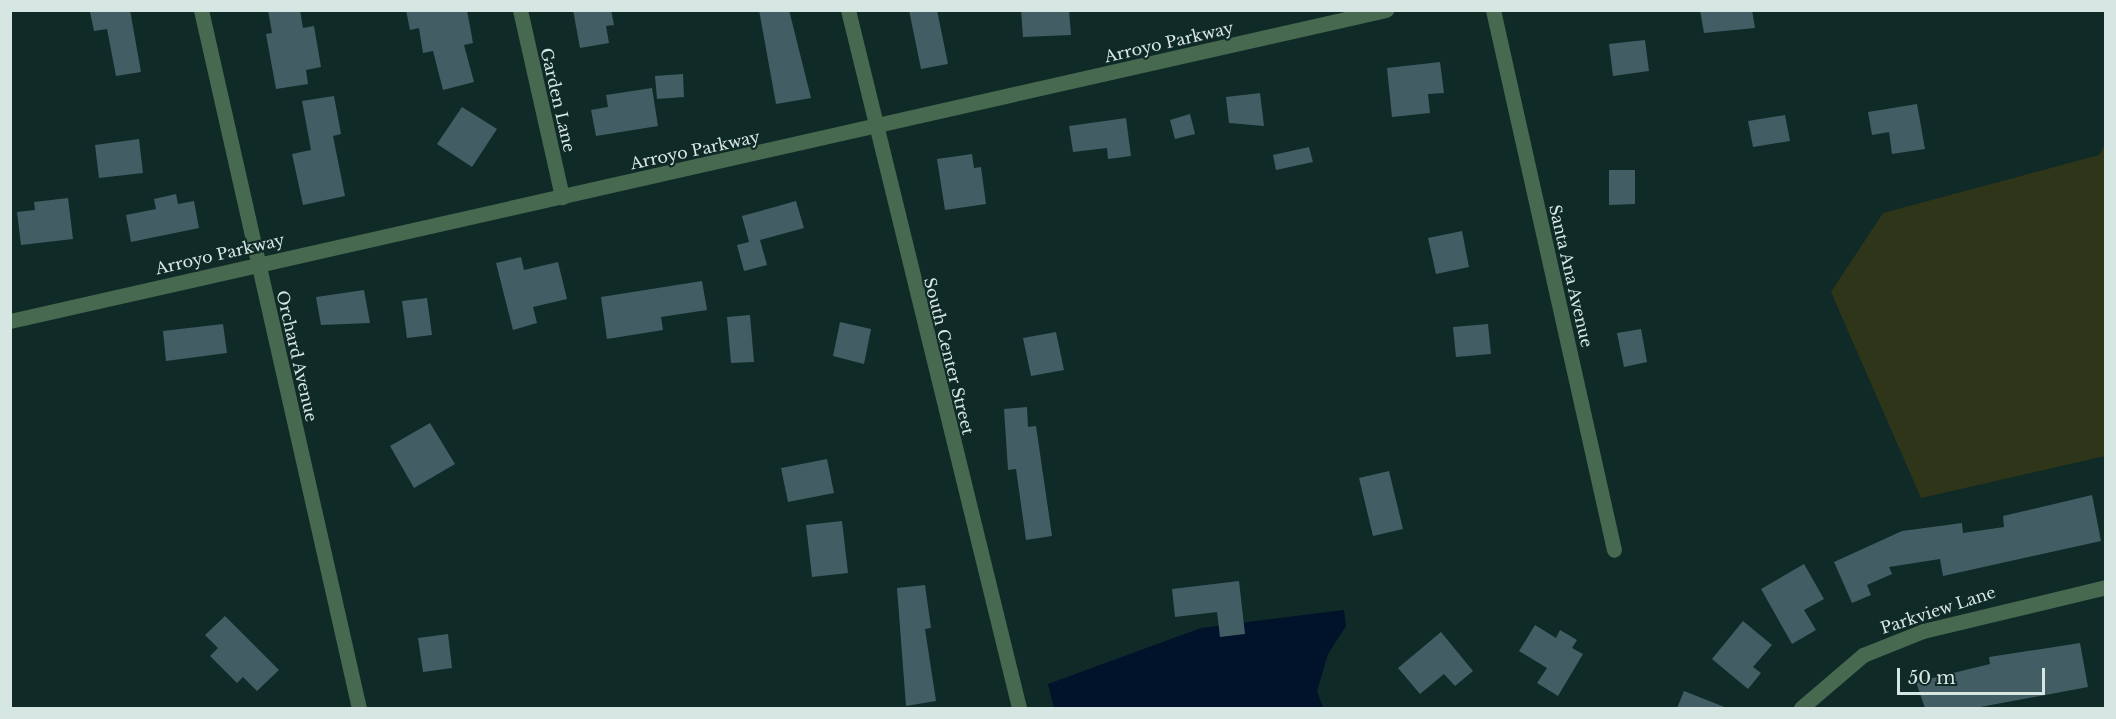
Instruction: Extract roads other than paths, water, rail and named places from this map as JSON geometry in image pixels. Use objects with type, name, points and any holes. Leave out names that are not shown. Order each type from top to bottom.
[{"type":"street","name":"Orchard Avenue","points":[[201,10],[359,708]]},
{"type":"street","name":"Garden Lane","points":[[520,10],[562,197]]},
{"type":"street","name":"South Center Street","points":[[848,10],[874,129],[1019,708]]},
{"type":"street","name":"Arroyo Parkway","points":[[10,321],[258,263],[874,129],[1386,10]]},
{"type":"street","name":"Santa Ana Avenue","points":[[1493,10],[1614,550]]},
{"type":"street","name":"Parkview Lane","points":[[1801,708],[1863,655],[1903,639],[1994,610],[2106,587]]},
{"type":"water","points":[[1344,610],[1346,626],[1328,654],[1317,691],[1323,708],[1054,708],[1048,684],[1201,628]]}]
